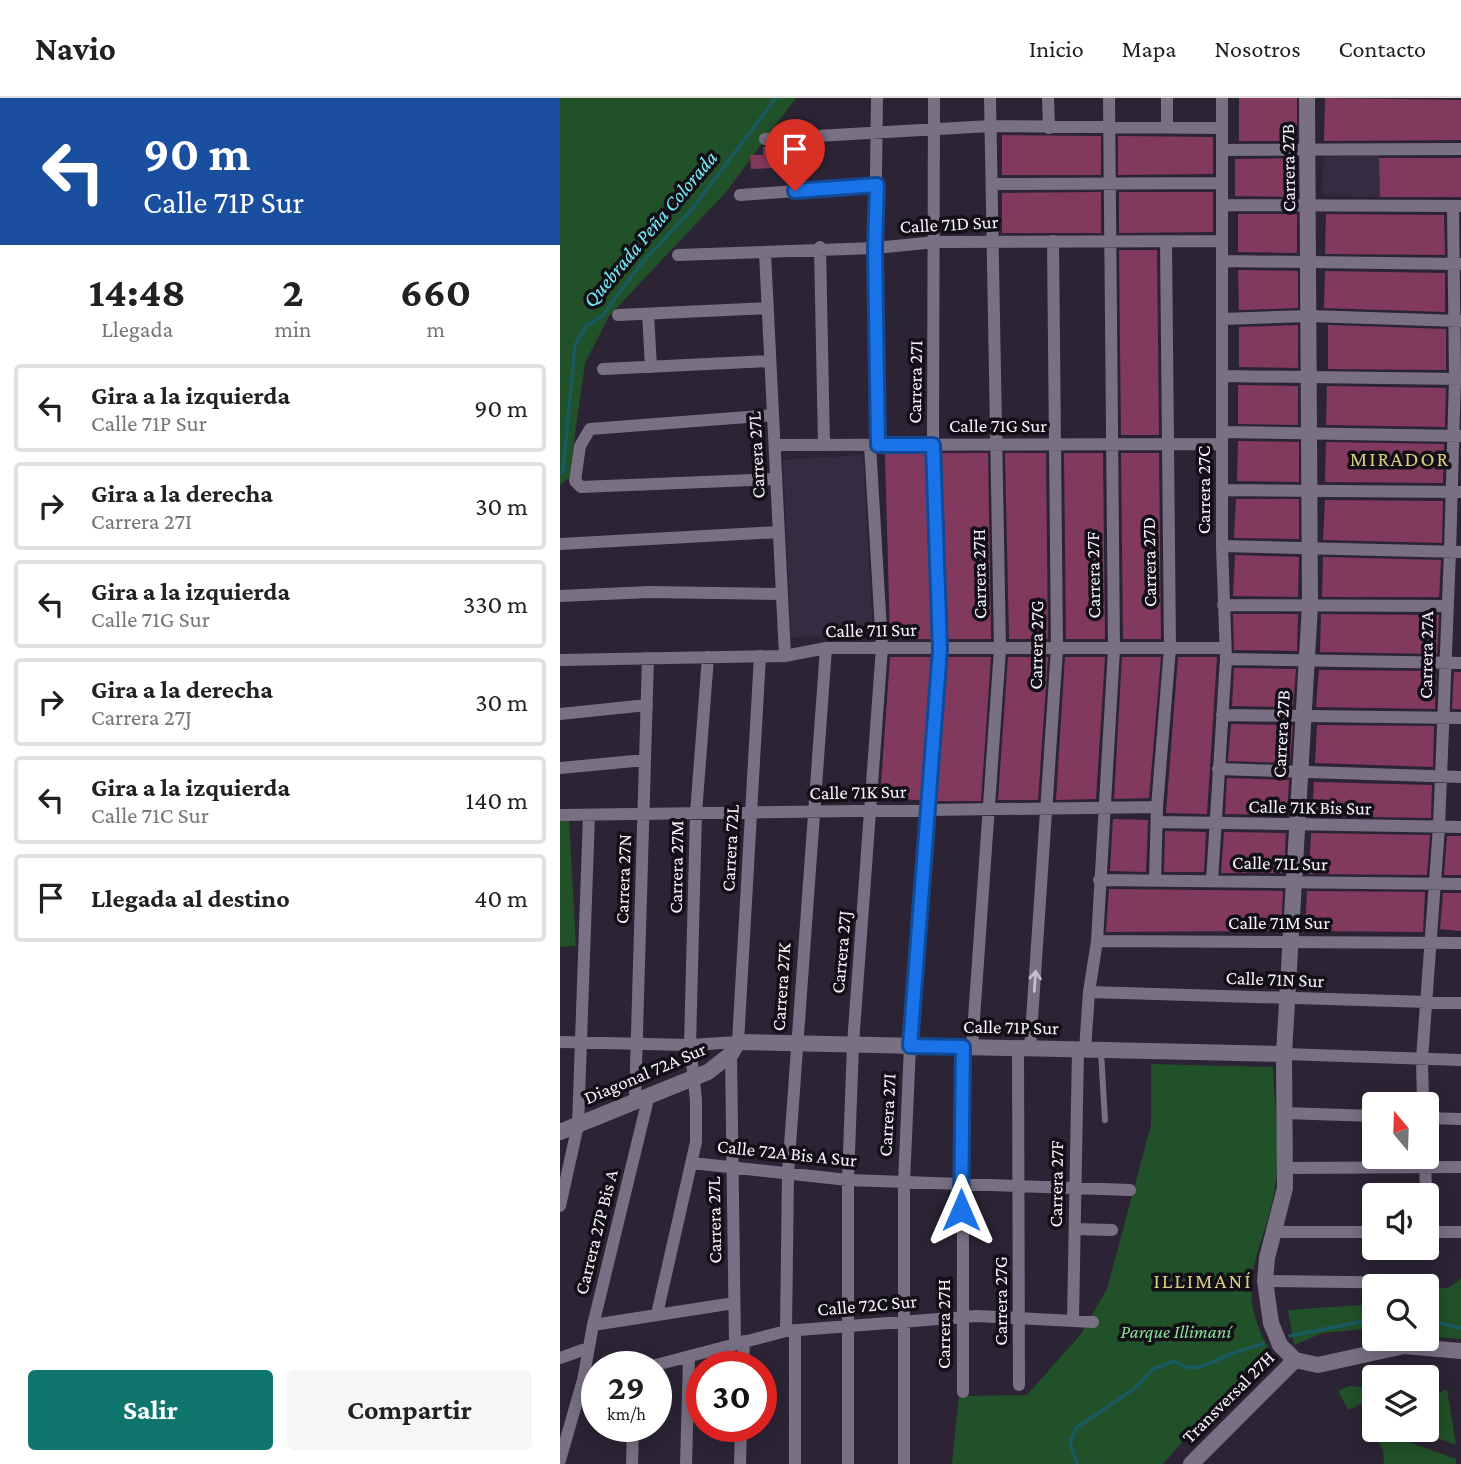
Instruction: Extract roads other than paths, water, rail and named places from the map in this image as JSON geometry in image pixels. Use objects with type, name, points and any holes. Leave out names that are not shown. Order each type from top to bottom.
[{"type":"street","name":"Carrera 27J","points":[[848,1464],[848,1180],[853,1044],[883,647],[874,445],[877,98]]},
{"type":"street","name":"Carrera 27I","points":[[904,1464],[904,1182],[910,1046],[930,810],[940,649],[933,445],[936,242],[934,98]]},
{"type":"street","name":"Carrera 27H","points":[[962,1392],[961,1184],[967,1047],[1000,649],[990,98]]},
{"type":"street","points":[[1048,98],[1049,128]]},
{"type":"street","name":"Carrera 27F","points":[[1073,1320],[1075,1188],[1088,1050],[1089,992],[1097,941],[1114,649],[1110,445],[1109,98]]},
{"type":"street","points":[[1167,98],[1167,126]]},
{"type":"street","name":"Carrera 27C","points":[[1212,881],[1225,654],[1222,546],[1222,98]]},
{"type":"street","name":"Carrera 27B","points":[[1295,1360],[1280,1345],[1271,1323],[1265,1281],[1274,1232],[1284,1198],[1286,1168],[1284,1055],[1310,606],[1307,98]]},
{"type":"street","points":[[765,139],[990,127],[1222,128]]},
{"type":"street","points":[[1222,150],[1461,149]]},
{"type":"street","points":[[992,184],[1222,183]]},
{"type":"street","points":[[740,195],[877,185]]},
{"type":"street","points":[[1222,205],[1457,206]]},
{"type":"street","name":"Carrera 27A","points":[[1423,1092],[1422,1059],[1439,827],[1446,606],[1455,552],[1457,206]]},
{"type":"street","name":"Calle 71D Sur","points":[[678,255],[765,253],[820,247],[875,248],[992,240],[1109,243],[1222,241]]},
{"type":"street","name":"Carrera 27G","points":[[1019,1385],[1018,1186],[1024,1048],[1058,649],[1052,241]]},
{"type":"street","name":"Carrera 27D","points":[[1155,881],[1157,807],[1170,648],[1166,241]]},
{"type":"street","points":[[820,247],[824,445]]},
{"type":"street","name":"Carrera 27L","points":[[765,253],[785,656]]},
{"type":"street","points":[[1222,261],[1457,264]]},
{"type":"street","points":[[618,315],[768,308]]},
{"type":"street","points":[[648,314],[650,367]]},
{"type":"street","points":[[1222,319],[1309,316],[1458,321]]},
{"type":"street","points":[[603,369],[770,360]]},
{"type":"street","points":[[1222,376],[1458,378]]},
{"type":"street","points":[[773,415],[590,429],[584,434],[575,481],[581,487],[776,480]]},
{"type":"street","name":"Calle 71G Sur","points":[[775,445],[1167,444],[1310,433],[1457,436]]},
{"type":"street","points":[[1222,490],[1456,492]]},
{"type":"street","points":[[560,544],[779,532]]},
{"type":"street","points":[[1222,546],[1455,552]]},
{"type":"street","points":[[560,596],[649,592],[782,594]]},
{"type":"street","points":[[1223,605],[1446,606]]},
{"type":"street","name":"Calle 71I Sur","points":[[560,660],[785,656],[826,648],[883,647],[1170,648],[1307,661],[1461,663]]},
{"type":"street","name":"Carrera 27K","points":[[795,1464],[788,1173],[826,648]]},
{"type":"street","name":"Carrera 72L","points":[[735,1048],[760,656]]},
{"type":"street","name":"Carrera 27M","points":[[692,1163],[697,1120],[691,1045],[696,813],[708,657]]},
{"type":"street","name":"Carrera 27N","points":[[642,1097],[636,1044],[648,658]]},
{"type":"street","points":[[560,714],[647,705]]},
{"type":"street","points":[[1222,715],[1461,718]]},
{"type":"street","points":[[560,768],[645,760]]},
{"type":"street","points":[[1218,769],[1300,774],[1461,777]]},
{"type":"street","name":"Calle 71K Sur","points":[[560,815],[1157,807]]},
{"type":"street","points":[[560,1206],[578,1125],[589,815]]},
{"type":"street","name":"Calle 71K Bis Sur","points":[[1158,822],[1297,827],[1461,827]]},
{"type":"street","name":"Calle 71L Sur","points":[[1100,880],[1461,884]]},
{"type":"street","name":"Calle 71M Sur","points":[[1097,941],[1431,940],[1461,943]]},
{"type":"street","name":"Calle 71N Sur","points":[[1089,992],[1461,1003]]},
{"type":"street","name":"Calle 71P Sur","points":[[560,1042],[735,1048],[797,1043],[853,1044],[1461,1060]]},
{"type":"street","name":"Carrera 27L","points":[[735,1048],[732,1167],[734,1303],[740,1351]]},
{"type":"street","name":"Diagonal 72A Sur","points":[[560,1132],[719,1066],[735,1048]]},
{"type":"street","name":"Carrera 27P Bis A","points":[[588,1351],[642,1097]]},
{"type":"street","points":[[1284,1113],[1362,1116]]},
{"type":"street","points":[[1439,1118],[1461,1119]]},
{"type":"street","points":[[657,1314],[692,1163]]},
{"type":"street","name":"Calle 72A Bis A Sur","points":[[692,1163],[848,1180],[1130,1190]]},
{"type":"street","points":[[1439,1164],[1461,1167]]},
{"type":"street","points":[[1286,1168],[1362,1165]]},
{"type":"street","points":[[1074,1229],[1112,1230]]},
{"type":"street","points":[[1274,1232],[1362,1232]]},
{"type":"street","points":[[1439,1232],[1461,1232]]},
{"type":"street","points":[[1265,1281],[1362,1282]]},
{"type":"street","points":[[593,1325],[734,1303]]},
{"type":"street","name":"Calle 72C Sur","points":[[712,1351],[790,1330],[849,1327],[905,1320],[962,1317],[1093,1322]]},
{"type":"street","points":[[1295,1360],[1318,1365],[1376,1350],[1411,1346],[1461,1351]]},
{"type":"street","points":[[560,1358],[588,1348]]},
{"type":"street","name":"Transversal 27H","points":[[1191,1464],[1295,1360]]},
{"type":"street","name":"Carrera 27P Bis A","points":[[560,1460],[581,1387]]},
{"type":"street","points":[[560,1415],[575,1409]]},
{"type":"street","points":[[632,1464],[633,1442]]},
{"type":"street","points":[[686,1464],[687,1442]]},
{"type":"street","points":[[740,1464],[741,1442]]},
{"type":"lane","points":[[1088,1050],[1105,1120]]},
{"type":"waterway","name":"Quebrada Peña Colorada","points":[[560,473],[563,471],[575,345],[586,326],[602,316],[644,260],[689,213],[776,98]]},
{"type":"waterway","points":[[1290,1336],[1362,1321]]},
{"type":"waterway","points":[[1439,1323],[1461,1328]]},
{"type":"waterway","points":[[1077,1464],[1070,1443],[1076,1428],[1135,1388],[1153,1369],[1174,1361],[1189,1367],[1202,1366],[1263,1344]]},
{"type":"district","name":"MIRADOR","points":[[1400,459]]},
{"type":"district","name":"ILLIMANÍ","points":[[1203,1281]]},
{"type":"park label","name":"Parque Illimaní","points":[[1176,1331]]}]
